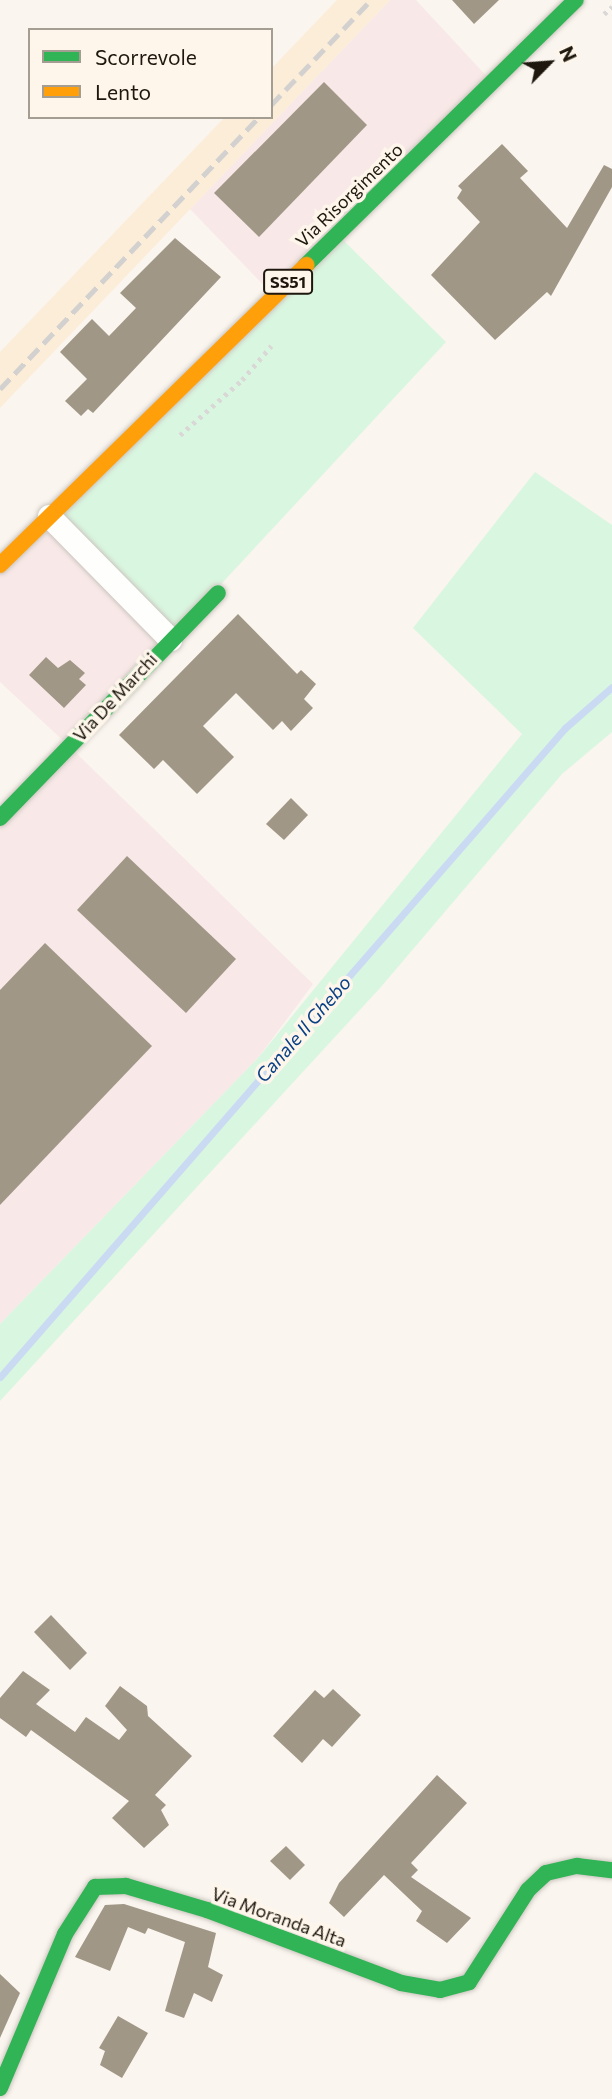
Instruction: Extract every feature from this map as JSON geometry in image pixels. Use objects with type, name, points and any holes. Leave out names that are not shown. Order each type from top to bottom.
[{"type":"street","name":"Via Risorgimento","points":[[0,565],[576,0]]},
{"type":"street","name":"Via De Marchi","points":[[0,818],[170,639],[49,516]]},
{"type":"street","points":[[170,639],[218,593]]},
{"type":"street","name":"Via Moranda Alta","points":[[0,2088],[65,1934],[95,1887],[126,1886],[207,1910],[401,1983],[440,1990],[469,1982],[528,1890],[547,1873],[577,1866],[612,1870]]},
{"type":"shaded area","points":[[337,0],[390,0],[0,408],[0,352],[223,119],[273,119],[273,67]]},
{"type":"shaded area","points":[[390,0],[416,0],[492,82],[274,296],[190,209]]},
{"type":"shaded area","points":[[49,516],[170,639],[69,746],[0,682],[0,565]]},
{"type":"shaded area","points":[[69,746],[313,984],[258,1058],[0,1324],[0,818]]},
{"type":"green space","points":[[337,234],[446,342],[170,639],[49,516]]},
{"type":"green space","points":[[535,472],[612,525],[612,732],[562,774],[380,988],[0,1401],[0,1324],[258,1058],[522,734],[413,628]]},
{"type":"building","points":[[452,0],[499,0],[474,24]]},
{"type":"building","points":[[324,82],[367,125],[259,237],[214,193]]},
{"type":"building","points":[[502,144],[528,171],[520,178],[567,228],[604,165],[612,169],[612,187],[551,296],[547,292],[495,340],[431,275],[480,222],[457,198],[462,190],[458,186]]},
{"type":"building","points":[[175,238],[221,277],[93,413],[88,409],[81,416],[65,401],[87,379],[60,352],[92,319],[109,336],[136,308],[120,293]]},
{"type":"building","points":[[238,614],[297,674],[301,670],[316,684],[304,699],[313,708],[291,731],[282,721],[273,730],[236,693],[203,726],[234,757],[197,794],[163,760],[154,769],[119,735]]},
{"type":"building","points":[[46,657],[58,668],[70,660],[85,673],[79,679],[86,685],[64,708],[29,675]]},
{"type":"building","points":[[291,798],[308,815],[284,840],[266,824]]},
{"type":"building","points":[[127,856],[236,959],[186,1013],[77,910]]},
{"type":"building","points":[[45,943],[152,1046],[0,1205],[0,990]]},
{"type":"building","points":[[51,1615],[87,1653],[70,1670],[34,1632]]},
{"type":"building","points":[[23,1671],[50,1690],[36,1704],[75,1732],[86,1717],[119,1740],[127,1730],[105,1706],[120,1686],[147,1706],[148,1716],[192,1756],[155,1795],[166,1805],[161,1810],[169,1825],[144,1848],[112,1818],[129,1801],[31,1730],[26,1737],[0,1718],[0,1698]]},
{"type":"building","points":[[333,1689],[361,1715],[332,1747],[323,1739],[302,1763],[273,1736],[315,1690],[324,1698]]},
{"type":"building","points":[[437,1775],[467,1803],[411,1863],[418,1870],[411,1877],[471,1918],[447,1943],[416,1921],[422,1911],[384,1875],[344,1917],[329,1903],[339,1883]]},
{"type":"building","points":[[286,1846],[305,1865],[290,1880],[270,1861]]},
{"type":"building","points":[[124,1904],[216,1933],[208,1967],[223,1975],[212,2002],[194,1993],[184,2018],[165,2011],[185,1942],[148,1928],[145,1934],[128,1927],[110,1971],[75,1957],[105,1905]]},
{"type":"building","points":[[0,1974],[20,1993],[0,2038]]},
{"type":"building","points":[[118,2016],[148,2033],[122,2078],[100,2065],[105,2051],[99,2048]]},
{"type":"waterway","name":"Canale Il Ghebo","points":[[0,1377],[565,728],[612,687]]},
{"type":"railway","points":[[273,103],[371,0]]},
{"type":"railway","points":[[0,389],[257,119]]},
{"type":"traffic: fast","points":[[306,265],[576,0]]},
{"type":"traffic: fast","points":[[0,818],[218,593]]},
{"type":"traffic: fast","points":[[0,2088],[65,1934],[95,1887],[126,1886],[207,1910],[401,1983],[440,1990],[469,1982],[528,1890],[546,1873],[577,1866],[612,1870]]},
{"type":"traffic: slow","points":[[0,565],[306,265]]}]
